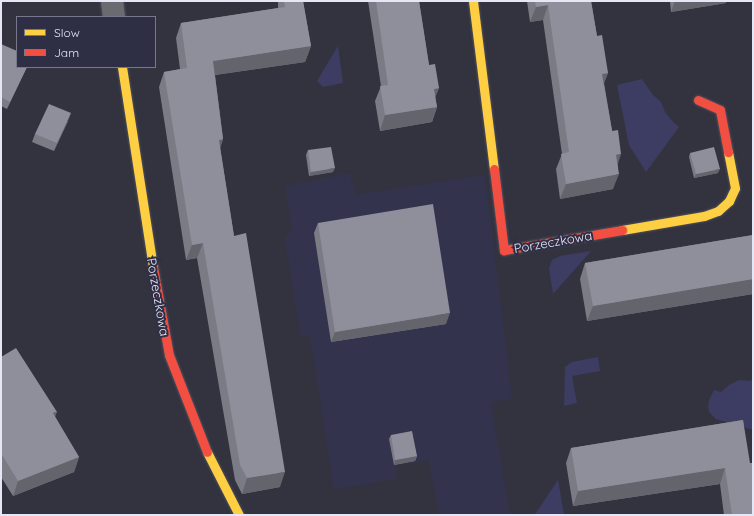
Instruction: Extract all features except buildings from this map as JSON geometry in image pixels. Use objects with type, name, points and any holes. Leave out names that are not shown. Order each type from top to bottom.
[{"type":"street","points":[[112,1],[114,16]]},
{"type":"street","name":"Porzeczkowa","points":[[473,1],[504,250],[704,216],[718,211],[729,201],[735,188],[720,110],[698,100]]},
{"type":"street","name":"Porzeczkowa","points":[[122,68],[158,308],[170,354],[190,412],[212,464],[239,515]]},
{"type":"shaded area","points":[[338,46],[343,83],[323,87],[317,81]]},
{"type":"shaded area","points":[[642,79],[653,95],[661,102],[665,112],[679,127],[646,172],[629,145],[617,85]]},
{"type":"shaded area","points":[[350,173],[355,195],[485,175],[512,399],[491,402],[510,515],[439,515],[429,460],[395,466],[397,479],[334,489],[310,335],[301,336],[285,239],[292,229],[285,186]]},
{"type":"shaded area","points":[[591,251],[553,294],[549,268],[552,260],[560,256]]},
{"type":"shaded area","points":[[598,357],[600,371],[572,376],[577,403],[564,406],[565,367],[572,362]]},
{"type":"shaded area","points":[[753,379],[753,430],[716,419],[709,412],[709,400],[714,390],[721,392],[729,385],[739,380],[750,381]]},
{"type":"shaded area","points":[[558,480],[564,515],[534,515],[538,510]]},
{"type":"traffic: slow","points":[[473,1],[494,169]]},
{"type":"traffic: slow","points":[[122,68],[153,267]]},
{"type":"traffic: slow","points":[[622,230],[704,216],[718,211],[729,201],[735,188],[728,152]]},
{"type":"traffic: slow","points":[[207,452],[239,515]]},
{"type":"traffic: jam","points":[[698,100],[720,110],[728,152]]},
{"type":"traffic: jam","points":[[494,169],[504,250],[622,230]]},
{"type":"traffic: jam","points":[[153,267],[169,355],[207,452]]}]
